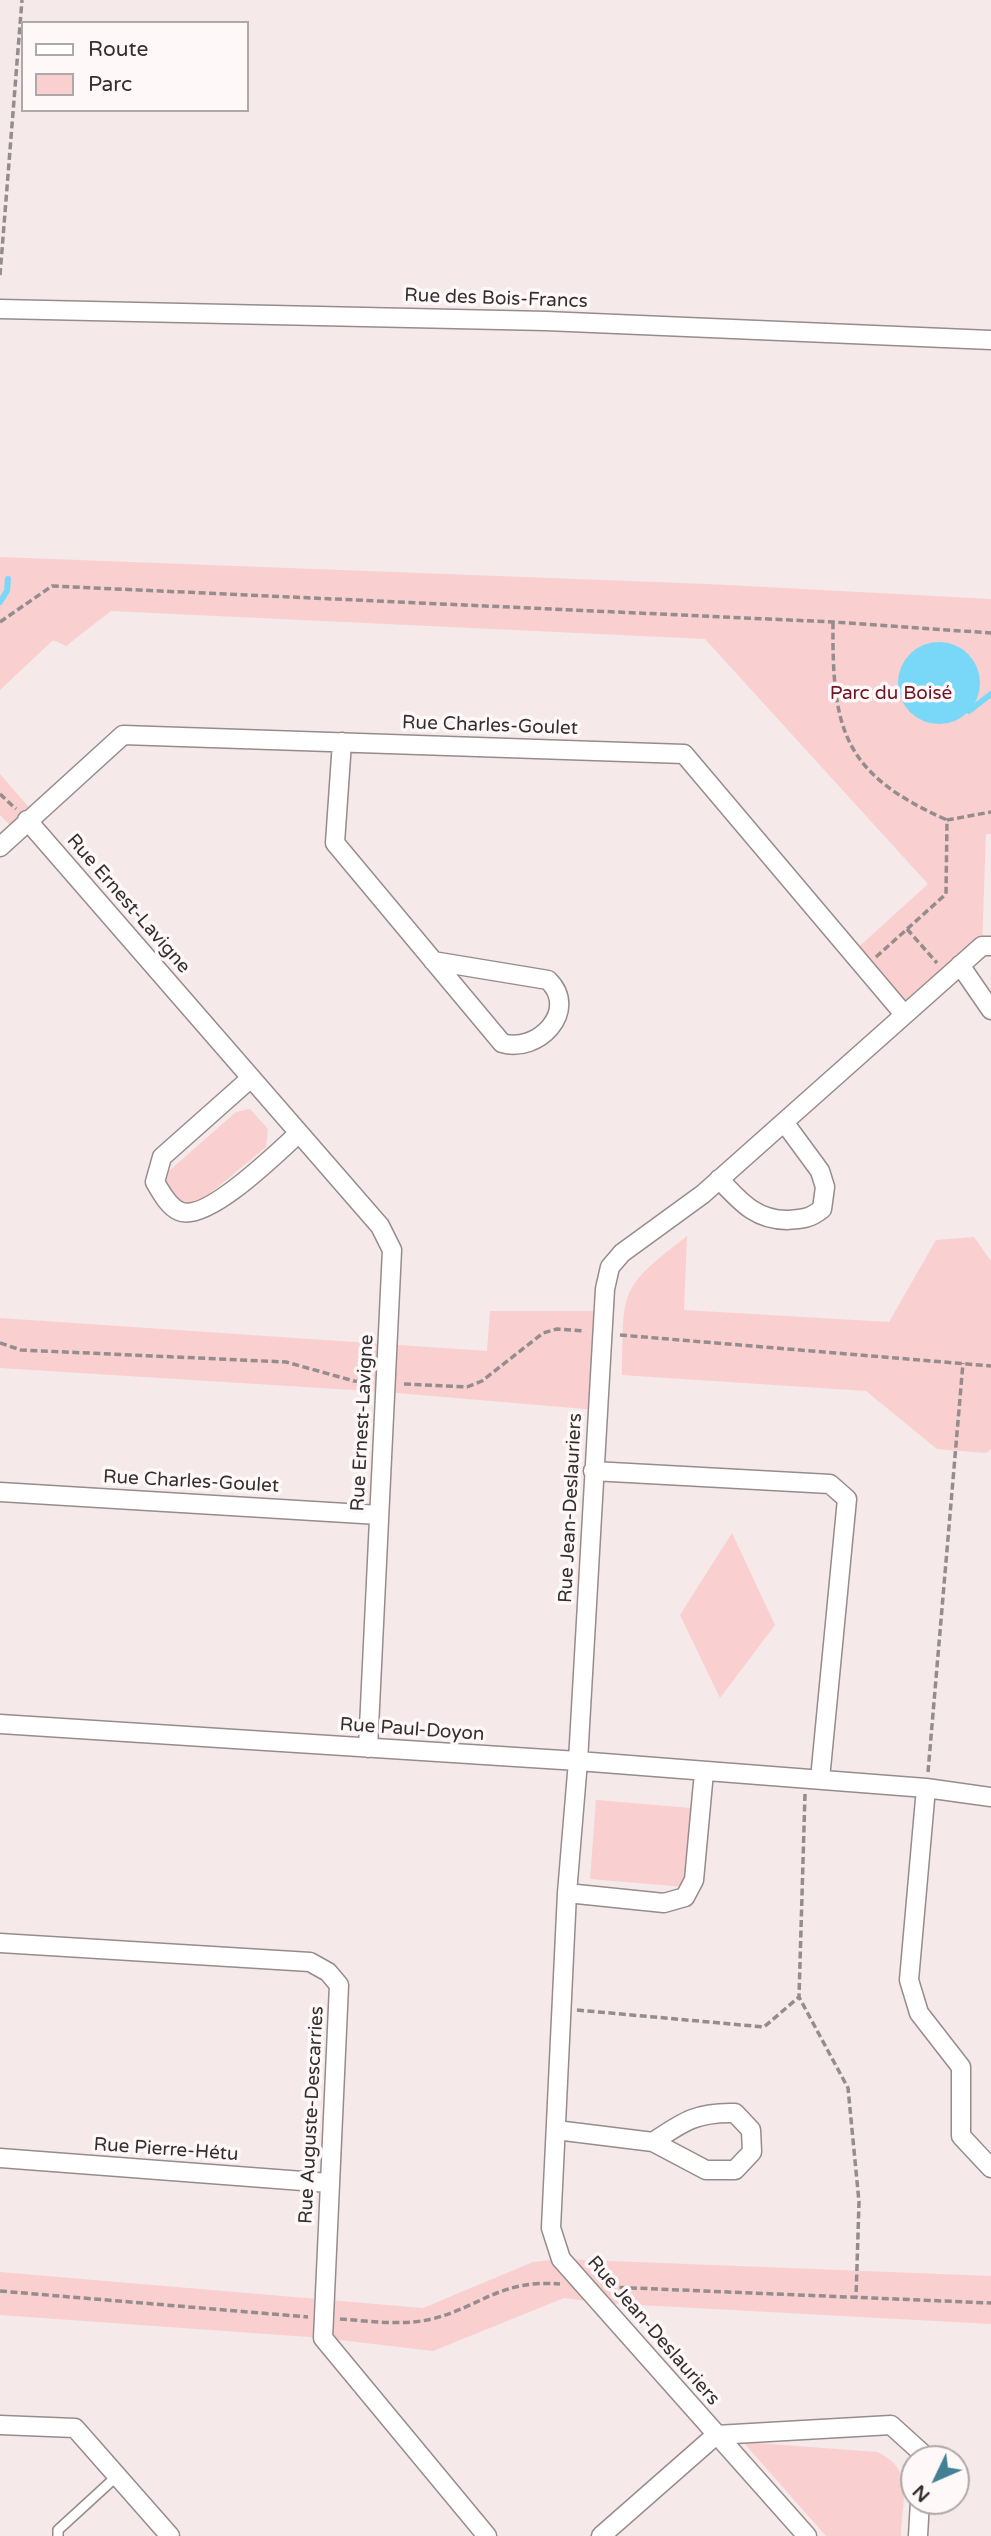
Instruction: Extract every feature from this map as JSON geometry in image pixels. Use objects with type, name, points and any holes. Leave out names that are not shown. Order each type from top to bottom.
[{"type":"street","name":"Rue des Bois-Francs","points":[[0,309],[546,321],[991,340]]},
{"type":"street","name":"Rue Charles-Goulet","points":[[0,847],[123,735],[684,754],[903,1013]]},
{"type":"street","points":[[342,743],[335,843],[433,961],[502,1043],[515,1047],[529,1044],[556,1020],[561,1001],[559,991],[548,980],[433,961]]},
{"type":"street","name":"Rue Ernest-Lavigne","points":[[27,820],[380,1226],[392,1250],[368,1748]]},
{"type":"street","name":"Rue Jean-Deslauriers","points":[[807,2536],[561,2259],[551,2228],[567,1893],[578,1761],[605,1289],[616,1259],[719,1179],[903,1013],[982,946],[991,946]]},
{"type":"street","points":[[954,970],[991,1010]]},
{"type":"street","points":[[251,1078],[162,1157],[155,1182],[164,1198],[179,1211],[186,1213],[193,1214],[212,1206],[299,1133]]},
{"type":"street","points":[[719,1179],[749,1210],[769,1220],[809,1219],[822,1209],[825,1186],[820,1171],[784,1122]]},
{"type":"street","points":[[593,1471],[830,1484],[847,1499],[813,1779]]},
{"type":"street","name":"Rue Charles-Goulet","points":[[0,1492],[379,1515]]},
{"type":"street","name":"Rue Paul-Doyon","points":[[0,1724],[578,1761],[926,1788],[991,1797]]},
{"type":"street","points":[[567,1893],[664,1903],[685,1897],[694,1880],[704,1772]]},
{"type":"street","points":[[926,1788],[909,1980],[919,2013],[961,2067],[961,2136],[991,2168]]},
{"type":"street","name":"Rue Auguste-Descarries","points":[[0,1943],[310,1962],[328,1972],[339,1985],[323,2338],[487,2536]]},
{"type":"street","points":[[556,2130],[653,2142],[706,2170],[735,2170],[752,2152],[751,2130],[735,2113],[707,2113],[679,2125],[653,2142]]},
{"type":"street","name":"Rue Pierre-Hétu","points":[[0,2158],[329,2183]]},
{"type":"street","points":[[0,2425],[75,2428],[170,2536]]},
{"type":"street","name":"Rue Jean-Deslauriers","points":[[716,2435],[891,2425],[913,2445]]},
{"type":"street","points":[[601,2536],[716,2435]]},
{"type":"street","points":[[918,2536],[919,2515]]},
{"type":"lane","points":[[58,2536],[58,2530],[117,2476]]},
{"type":"path","points":[[0,275],[22,0]]},
{"type":"path","points":[[0,622],[52,586],[832,622],[991,633]]},
{"type":"path","points":[[832,622],[835,699],[842,727],[857,759],[882,784],[910,804],[947,820],[991,812]]},
{"type":"path","points":[[864,968],[946,894],[947,820]]},
{"type":"path","points":[[907,929],[954,970]]},
{"type":"path","points":[[0,1343],[21,1350],[286,1362],[354,1381],[467,1387],[482,1381],[543,1333],[556,1329],[991,1366]]},
{"type":"path","points":[[926,1788],[963,1363]]},
{"type":"path","points":[[813,1779],[799,1997],[848,2088],[859,2202],[856,2298]]},
{"type":"path","points":[[561,2009],[764,2027],[799,1997]]},
{"type":"path","points":[[0,2291],[324,2319],[414,2323],[455,2311],[500,2289],[542,2282],[991,2303]]},
{"type":"green space","name":"Parc du Boisé","points":[[0,557],[708,584],[991,599],[991,834],[986,834],[982,946],[903,1013],[852,953],[928,884],[705,639],[111,611],[66,646],[53,640],[0,690]]},
{"type":"green space","points":[[0,774],[32,811],[13,828],[0,815]]},
{"type":"green space","points":[[250,1109],[268,1129],[266,1147],[202,1200],[186,1203],[178,1199],[165,1186],[169,1171],[236,1112]]},
{"type":"green space","points":[[687,1236],[684,1310],[889,1322],[936,1240],[974,1237],[991,1261],[991,1449],[986,1453],[937,1449],[866,1391],[622,1375],[623,1325],[629,1294],[636,1281],[648,1269]]},
{"type":"green space","points":[[490,1311],[603,1311],[597,1410],[385,1392],[0,1368],[0,1318],[487,1351]]},
{"type":"green space","points":[[732,1533],[775,1625],[720,1698],[680,1615]]},
{"type":"green space","points":[[596,1800],[691,1808],[685,1887],[590,1879]]},
{"type":"green space","points":[[561,2259],[991,2276],[991,2324],[602,2303],[564,2298],[433,2351],[323,2338],[0,2315],[0,2272],[423,2308],[533,2262]]},
{"type":"green space","points":[[743,2442],[877,2452],[897,2467],[900,2473],[900,2515],[903,2515],[901,2536],[826,2536]]},
{"type":"water","points":[[939,642],[955,645],[968,654],[977,667],[980,683],[977,699],[968,712],[955,721],[939,724],[923,721],[910,712],[901,699],[898,683],[901,667],[910,654],[923,645]]},
{"type":"waterway","points":[[0,602],[7,591],[8,579]]},
{"type":"waterway","points":[[969,711],[991,694]]}]
